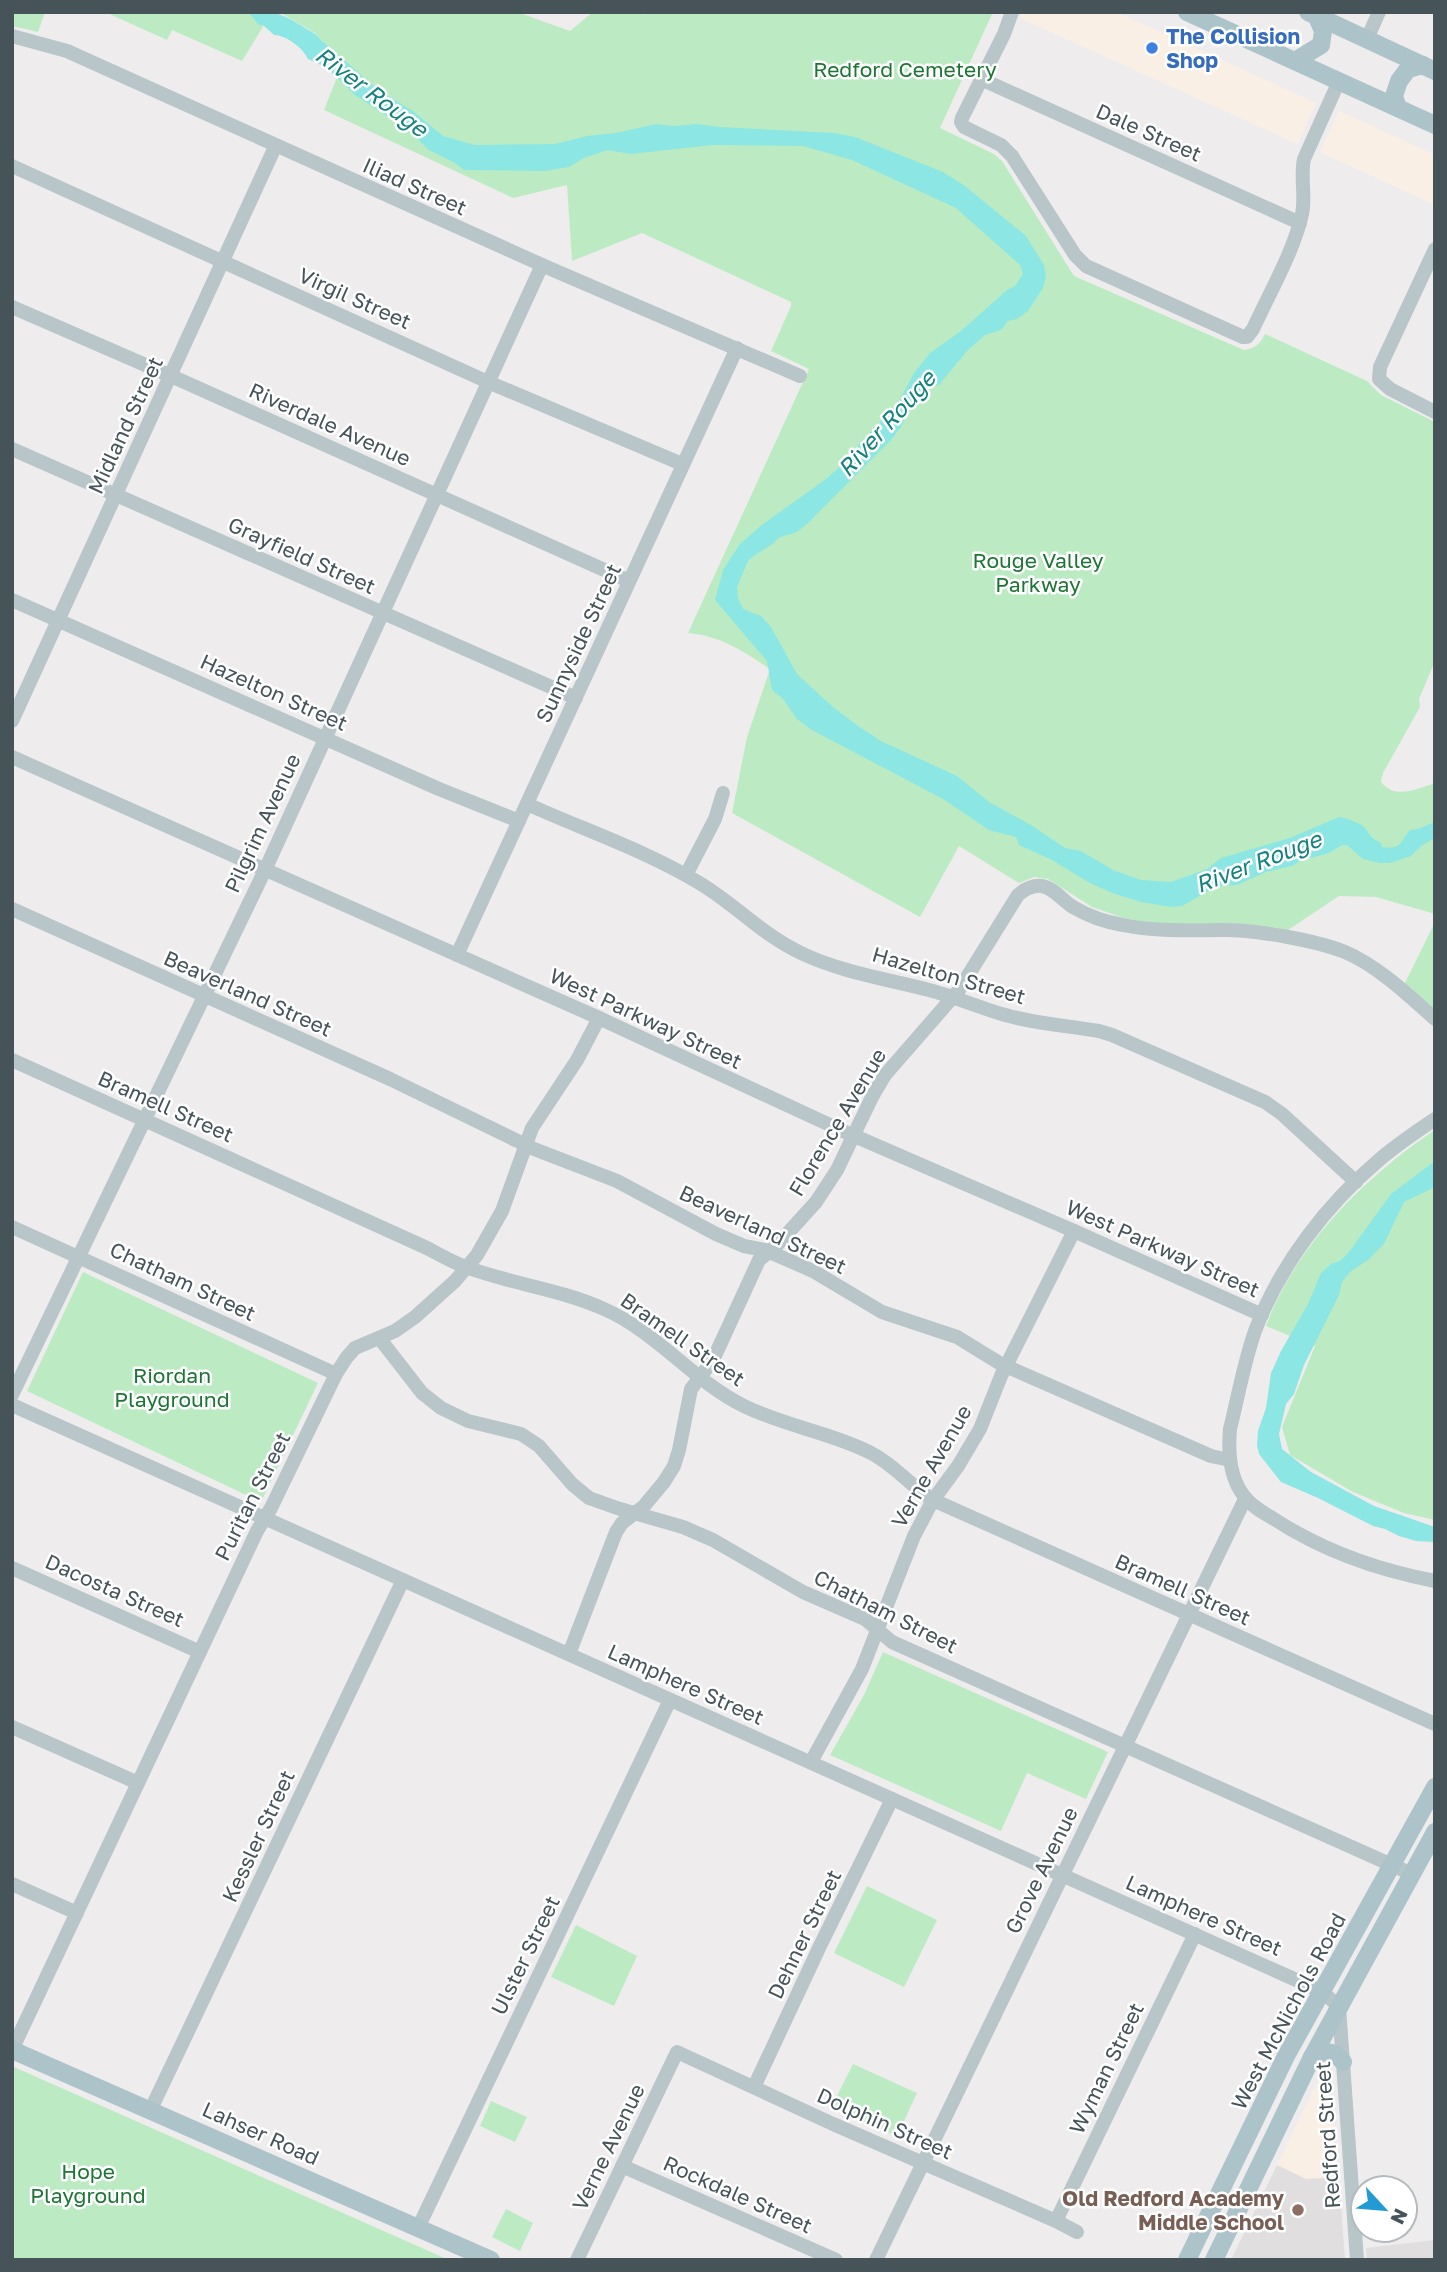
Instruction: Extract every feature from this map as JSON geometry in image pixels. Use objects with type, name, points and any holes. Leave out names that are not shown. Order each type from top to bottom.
[{"type":"main road","points":[[1187,12],[1435,125]]},
{"type":"main road","points":[[1294,61],[1321,45],[1323,31],[1312,14]]},
{"type":"main road","points":[[1312,14],[1429,68]]},
{"type":"main road","points":[[1398,108],[1394,96],[1408,69],[1429,68]]},
{"type":"main road","name":"West McNichols Road","points":[[1187,2260],[1286,2056],[1435,1787]]},
{"type":"main road","name":"West McNichols Road","points":[[1214,2260],[1310,2062],[1435,1832]]},
{"type":"main road","name":"Lahser Road","points":[[12,2050],[491,2260]]},
{"type":"main road","points":[[1286,2056],[1310,2062],[1326,2052],[1336,2054],[1343,2062]]},
{"type":"main road","points":[[1270,2090],[1291,2100]]},
{"type":"street","points":[[1012,12],[961,122],[967,130],[1001,145],[1012,156],[1075,255],[1086,266],[1238,336],[1247,337],[1258,317],[1300,223],[1303,210],[1301,170],[1304,159],[1339,81]]},
{"type":"street","points":[[1367,39],[1379,12]]},
{"type":"street","name":"Iliad Street","points":[[12,36],[67,51],[275,147],[800,376]]},
{"type":"street","name":"Dale Street","points":[[981,79],[1300,223]]},
{"type":"street","name":"Midland Street","points":[[12,721],[275,147]]},
{"type":"street","name":"Virgil Street","points":[[12,166],[488,382],[682,464]]},
{"type":"street","points":[[1435,249],[1380,367],[1379,379],[1390,389],[1435,412]]},
{"type":"street","name":"Pilgrim Avenue","points":[[12,1395],[265,870],[542,265]]},
{"type":"street","name":"Riverdale Avenue","points":[[12,307],[629,581]]},
{"type":"street","name":"Sunnyside Street","points":[[457,955],[737,348]]},
{"type":"street","name":"Grayfield Street","points":[[12,449],[576,698]]},
{"type":"street","name":"Hazelton Street","points":[[12,600],[439,789],[519,821]]},
{"type":"street","name":"West Parkway Street","points":[[12,757],[599,1018],[854,1136],[1262,1315]]},
{"type":"street","points":[[686,875],[715,819],[723,793]]},
{"type":"street","name":"Hazelton Street","points":[[527,804],[665,863],[726,900],[775,938],[804,955],[1014,1017],[1112,1035],[1250,1094],[1282,1114],[1356,1182]]},
{"type":"street","name":"Florence Avenue","points":[[569,1654],[610,1545],[622,1523],[664,1482],[674,1466],[691,1389],[713,1360],[759,1260],[786,1236],[816,1202],[837,1170],[885,1075],[953,998],[1018,895],[1029,887],[1038,886],[1051,890],[1092,917],[1117,924],[1170,931],[1248,931],[1334,948],[1359,959],[1404,991],[1435,1019]]},
{"type":"street","name":"Beaverland Street","points":[[12,909],[390,1079],[525,1144],[617,1181],[716,1234],[744,1246],[769,1251],[813,1271],[883,1312],[957,1336],[1007,1366],[1211,1456],[1230,1460]]},
{"type":"street","name":"Puritan Street","points":[[12,2050],[200,1652],[336,1374],[355,1348],[380,1339],[415,1317],[467,1268],[496,1224],[525,1144],[538,1117],[578,1060],[599,1018]]},
{"type":"street","name":"Bramell Street","points":[[12,1060],[467,1268],[575,1298],[604,1309],[633,1325],[743,1406],[778,1421],[872,1453],[933,1500],[1435,1724]]},
{"type":"street","points":[[1435,1119],[1380,1159],[1307,1237],[1280,1279],[1254,1334],[1230,1429],[1230,1460],[1237,1485],[1245,1499],[1281,1524],[1327,1549],[1355,1560],[1435,1581]]},
{"type":"street","name":"Chatham Street","points":[[12,1227],[336,1374]]},
{"type":"street","name":"Verne Avenue","points":[[811,1762],[862,1669],[914,1536],[933,1500],[981,1429],[1007,1366],[1074,1231]]},
{"type":"street","name":"Chatham Street","points":[[380,1339],[422,1393],[441,1408],[468,1421],[521,1434],[545,1451],[572,1484],[589,1497],[683,1527],[713,1540],[803,1592],[865,1619],[892,1642],[1412,1874]]},
{"type":"street","name":"Lamphere Street","points":[[12,1405],[1323,1992],[1339,2007]]},
{"type":"street","name":"Grove Avenue","points":[[876,2260],[1245,1499]]},
{"type":"street","name":"Dacosta Street","points":[[12,1568],[200,1652]]},
{"type":"street","name":"Kessler Street","points":[[151,2109],[402,1580]]},
{"type":"street","name":"Ulster Street","points":[[418,2228],[670,1700]]},
{"type":"street","points":[[12,1727],[138,1783]]},
{"type":"street","name":"Dehner Street","points":[[754,2087],[892,1799]]},
{"type":"street","points":[[12,1884],[76,1913]]},
{"type":"street","name":"Wyman Street","points":[[1056,2221],[1195,1934]]},
{"type":"street","name":"Redford Street","points":[[1339,2007],[1357,2260]]},
{"type":"street","name":"Verne Avenue","points":[[577,2260],[677,2052]]},
{"type":"street","name":"Dolphin Street","points":[[677,2052],[1077,2232]]},
{"type":"street","name":"Rockdale Street","points":[[622,2166],[836,2260]]},
{"type":"shaded area","points":[[1023,12],[1116,12],[1316,103],[1298,144],[1020,18]]},
{"type":"shaded area","points":[[1339,111],[1435,155],[1435,205],[1320,152]]},
{"type":"shaded area","points":[[1321,2074],[1329,2078],[1339,2177],[1306,2179],[1277,2165]]},
{"type":"shaded area","name":"Old Redford Academy Middle School","points":[[1277,2165],[1306,2179],[1339,2177],[1345,2260],[1231,2260]]},
{"type":"shaded area","points":[[1435,2240],[1435,2260],[1367,2260],[1366,2248],[1419,2244]]},
{"type":"green space","points":[[12,12],[45,12],[38,32],[12,26]]},
{"type":"green space","points":[[105,12],[272,12],[242,61],[172,30],[167,40]]},
{"type":"green space","name":"Rouge Valley Parkway","points":[[279,12],[517,12],[570,31],[593,12],[640,12],[646,15],[647,12],[993,12],[940,128],[994,154],[1002,161],[1074,276],[1244,350],[1257,345],[1265,334],[1367,381],[1381,395],[1435,422],[1435,661],[1419,699],[1420,707],[1383,773],[1381,782],[1399,792],[1435,783],[1435,914],[1376,897],[1339,896],[1288,930],[1229,923],[1163,925],[1127,919],[1092,907],[1048,879],[1034,877],[1019,883],[959,846],[920,917],[732,813],[747,737],[770,669],[741,650],[721,641],[688,633],[809,369],[771,351],[791,302],[642,233],[572,261],[567,185],[513,198],[324,110],[344,60],[315,33]]},
{"type":"green space","points":[[1435,922],[1435,1010],[1404,985]]},
{"type":"green space","points":[[1435,1130],[1435,1520],[1404,1513],[1353,1492],[1290,1455],[1282,1427],[1315,1346],[1266,1326],[1295,1268],[1336,1215],[1383,1169]]},
{"type":"green space","name":"Riordan Playground","points":[[83,1272],[318,1383],[261,1502],[27,1391]]},
{"type":"green space","points":[[883,1652],[1108,1752],[1086,1799],[1027,1773],[1001,1831],[830,1755],[864,1695]]},
{"type":"green space","points":[[867,1886],[937,1920],[904,1987],[834,1953]]},
{"type":"green space","points":[[576,1925],[637,1956],[614,2006],[551,1977]]},
{"type":"green space","points":[[853,2064],[917,2093],[897,2136],[831,2108]]},
{"type":"green space","name":"Hope Playground","points":[[14,2067],[449,2260],[12,2260]]},
{"type":"green space","points":[[491,2101],[527,2117],[515,2142],[480,2126]]},
{"type":"green space","points":[[506,2209],[533,2223],[520,2251],[492,2237]]},
{"type":"water","name":"River Rouge","points":[[248,12],[277,14],[294,21],[316,35],[376,88],[414,112],[443,136],[475,145],[555,144],[656,124],[834,133],[855,137],[943,172],[965,186],[1026,236],[1044,265],[1046,277],[1043,288],[1028,311],[1017,319],[1008,321],[1001,330],[985,335],[967,351],[939,385],[923,389],[891,440],[808,523],[797,532],[778,538],[748,561],[737,587],[743,609],[761,616],[771,627],[797,674],[858,726],[881,741],[957,776],[989,802],[1065,848],[1081,851],[1113,870],[1141,880],[1171,882],[1207,869],[1221,858],[1290,838],[1339,817],[1363,826],[1382,847],[1397,846],[1410,830],[1435,822],[1435,838],[1411,856],[1390,863],[1363,859],[1347,845],[1342,845],[1329,853],[1266,872],[1237,885],[1217,886],[1182,906],[1141,902],[1088,882],[1052,860],[1019,845],[1016,837],[989,830],[943,799],[810,729],[797,719],[783,699],[772,690],[767,661],[715,600],[723,570],[740,544],[845,462],[898,403],[914,373],[930,353],[1015,286],[1023,274],[1020,265],[956,208],[852,160],[803,146],[713,145],[631,154],[607,150],[569,167],[545,171],[464,170],[429,150],[407,129],[355,95],[327,68],[308,59],[294,43],[259,25]]},
{"type":"water","points":[[1435,1161],[1435,1187],[1404,1202],[1384,1244],[1342,1282],[1339,1295],[1304,1365],[1294,1394],[1286,1404],[1279,1434],[1282,1449],[1311,1472],[1374,1506],[1435,1527],[1435,1542],[1416,1541],[1373,1526],[1281,1482],[1259,1454],[1257,1446],[1271,1373],[1308,1304],[1321,1273],[1349,1252],[1391,1194]]},
{"type":"place","name":"The Collision Shop","points":[[1152,48]]},
{"type":"place","name":"Old Redford Academy Middle School","points":[[1298,2210]]},
{"type":"park label","name":"Redford Cemetery","points":[[905,69]]}]
